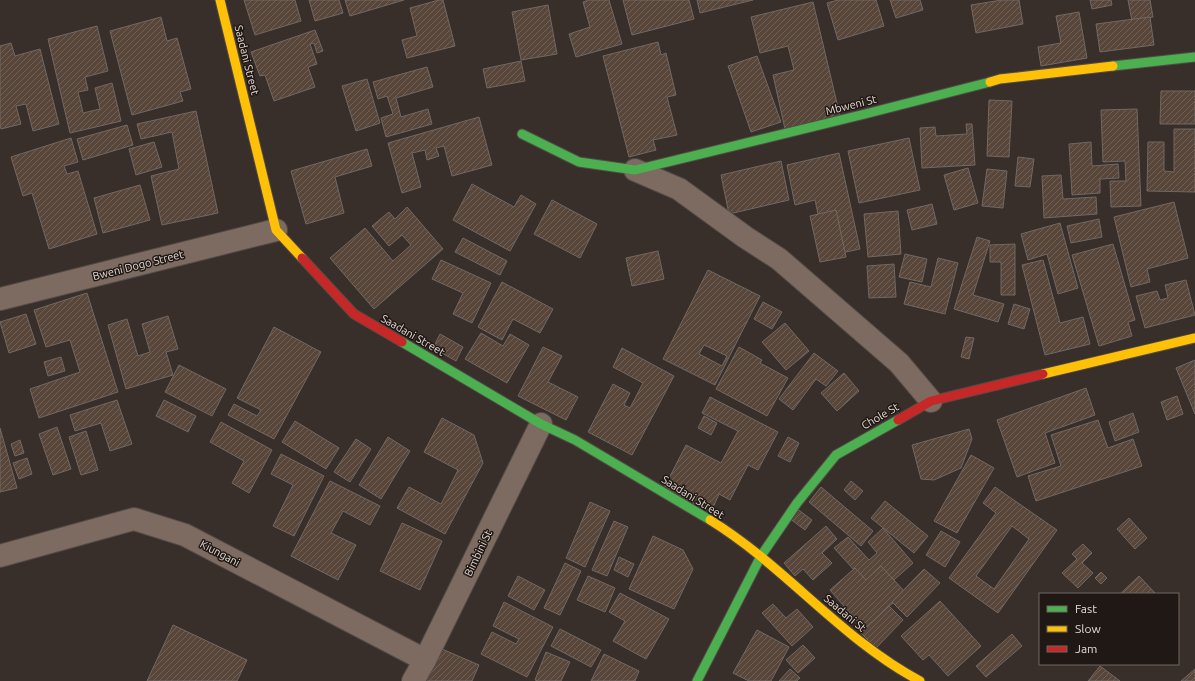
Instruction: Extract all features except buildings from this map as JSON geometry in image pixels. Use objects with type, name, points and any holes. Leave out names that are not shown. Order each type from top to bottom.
[{"type":"street","name":"Saadani Street","points":[[220,0],[276,230],[354,314],[541,424],[575,440],[712,521],[761,556]]},
{"type":"street","name":"Mbweni St","points":[[522,134],[579,162],[635,170],[865,114],[1000,79],[1195,57]]},
{"type":"street","points":[[635,170],[679,189],[745,237],[779,259],[899,362],[931,401]]},
{"type":"street","name":"Bweni Dogo Street","points":[[0,299],[276,230]]},
{"type":"street","name":"Chole St","points":[[697,681],[761,556],[797,503],[836,455],[931,401],[1195,338]]},
{"type":"street","name":"Bimbini St","points":[[413,681],[425,660],[541,424]]},
{"type":"street","name":"Kiungani","points":[[0,556],[134,519],[185,535],[425,660]]},
{"type":"street","name":"Saadani St","points":[[761,556],[852,635],[903,672],[920,681]]},
{"type":"traffic: fast","points":[[1113,66],[1195,57]]},
{"type":"traffic: fast","points":[[522,134],[579,162],[635,170],[990,82]]},
{"type":"traffic: fast","points":[[402,342],[541,424],[575,440],[710,520]]},
{"type":"traffic: fast","points":[[697,681],[761,556],[797,503],[836,455],[898,420]]},
{"type":"traffic: slow","points":[[220,0],[276,230],[302,258]]},
{"type":"traffic: slow","points":[[990,82],[1000,79],[1113,66]]},
{"type":"traffic: slow","points":[[1043,374],[1195,338]]},
{"type":"traffic: slow","points":[[710,520],[737,538],[763,559],[864,645],[891,664],[920,681]]},
{"type":"traffic: jam","points":[[302,258],[354,314],[402,342]]},
{"type":"traffic: jam","points":[[898,420],[931,401],[1043,374]]}]
